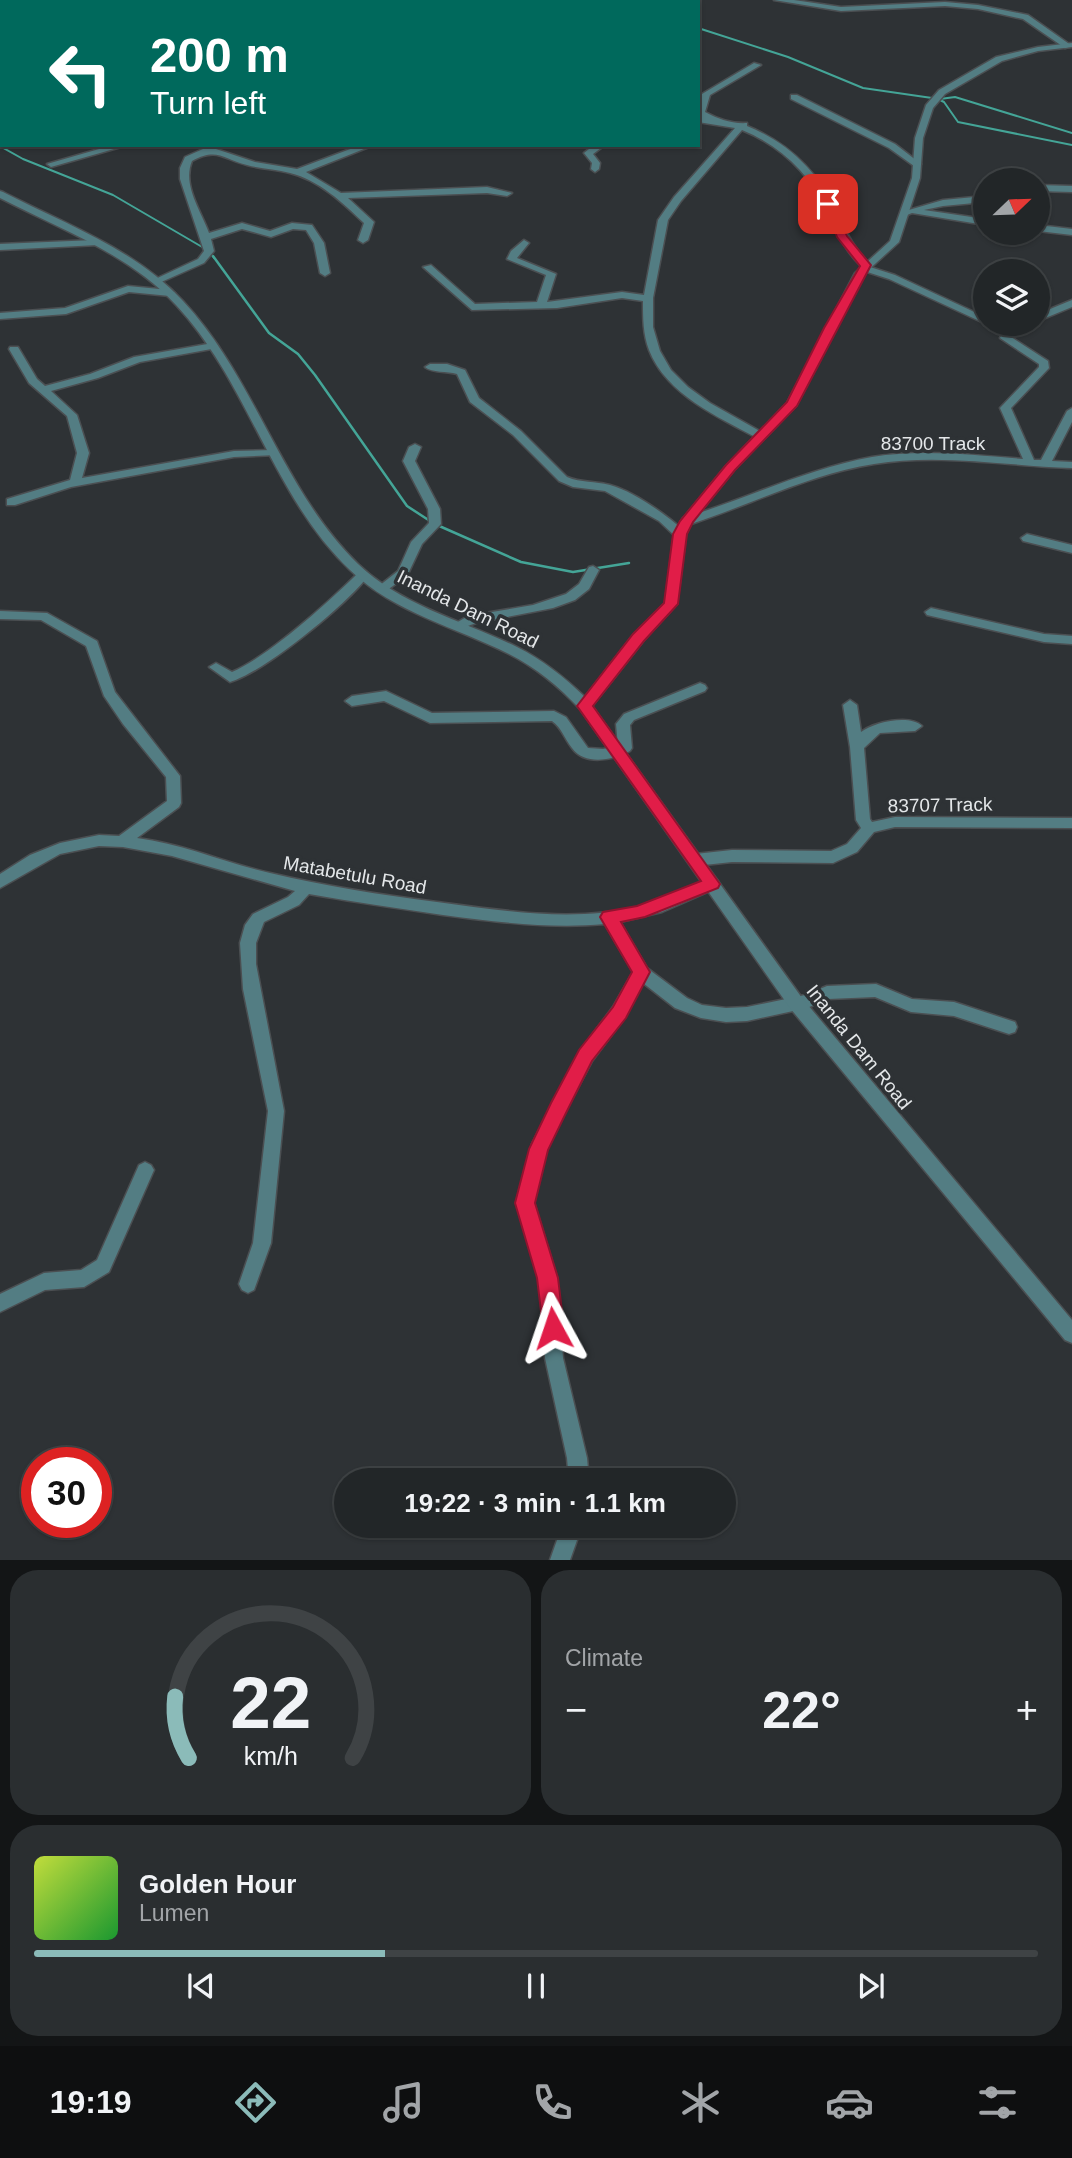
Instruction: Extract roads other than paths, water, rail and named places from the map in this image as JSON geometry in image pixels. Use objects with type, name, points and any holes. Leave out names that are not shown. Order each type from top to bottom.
[{"type":"street","points":[[778,0],[831,9],[965,2],[1025,17],[1070,46]]},
{"type":"street","points":[[584,706],[639,637],[671,604],[680,534],[687,521],[792,404],[865,267],[894,242],[910,212],[923,122],[929,107],[942,92],[1010,55],[1070,46]]},
{"type":"street","points":[[716,120],[701,115],[703,97],[757,65]]},
{"type":"street","points":[[794,97],[892,146],[917,163]]},
{"type":"street","points":[[700,119],[744,125],[774,141],[807,173],[828,204],[849,248],[865,267],[973,315]]},
{"type":"street","points":[[744,125],[733,133],[663,220],[648,299],[649,339],[659,361],[691,397],[761,436]]},
{"type":"street","points":[[51,164],[82,159],[118,147]]},
{"type":"street","points":[[156,281],[205,259],[209,251],[207,237],[194,214],[183,166],[212,147],[250,164],[298,172],[336,196],[369,222],[363,240]]},
{"type":"street","points":[[298,172],[365,147]]},
{"type":"street","points":[[595,169],[596,163],[588,153],[598,147]]},
{"type":"street","points":[[1050,188],[1072,189]]},
{"type":"street","points":[[336,196],[487,190],[507,192]]},
{"type":"street","name":"Inanda Dam Road","points":[[0,194],[95,243],[156,281],[170,293],[213,346],[308,512],[335,548],[363,575],[383,589],[538,665],[562,682],[619,752],[796,1003],[1072,1334]]},
{"type":"street","points":[[910,212],[943,203],[973,200]]},
{"type":"street","points":[[910,212],[973,221]]},
{"type":"street","points":[[207,237],[242,226],[271,234],[292,226],[309,227],[319,243],[325,273]]},
{"type":"street","points":[[1050,229],[1072,232]]},
{"type":"street","points":[[0,247],[95,243]]},
{"type":"street","points":[[524,243],[512,259],[551,274],[541,305]]},
{"type":"street","points":[[428,267],[469,306],[541,305],[612,296],[648,299]]},
{"type":"street","points":[[0,316],[66,311],[128,289],[170,293]]},
{"type":"street","points":[[1050,313],[1072,303]]},
{"type":"street","points":[[1006,336],[1006,340],[1044,365],[1005,408],[1030,463]]},
{"type":"street","points":[[46,389],[94,376],[138,359],[213,346]]},
{"type":"street","points":[[14,349],[33,381],[46,389],[51,399],[72,415],[83,453],[75,483]]},
{"type":"street","points":[[430,367],[447,366],[460,372],[477,403],[517,433],[563,479],[573,484],[611,490],[663,518],[680,534]]},
{"type":"street","points":[[1045,463],[1072,411]]},
{"type":"street","points":[[383,589],[403,573],[417,542],[435,524],[434,509],[409,461],[415,447]]},
{"type":"street","points":[[11,502],[75,483],[234,454],[273,453]]},
{"type":"street","name":"83700 Track","points":[[687,521],[779,486],[874,460],[1045,463],[1069,466]]},
{"type":"street","points":[[1027,538],[1072,549]]},
{"type":"street","points":[[457,625],[475,618],[493,617],[575,596],[589,583],[593,570]]},
{"type":"street","points":[[216,667],[230,677],[245,672],[308,624],[363,575]]},
{"type":"street","points":[[931,612],[1044,638],[1072,640]]},
{"type":"street","points":[[0,615],[43,616],[56,621],[92,644],[109,693],[140,737],[173,776],[174,803],[121,842]]},
{"type":"street","points":[[352,701],[386,696],[430,719],[554,716],[562,720],[583,753],[594,755],[619,752],[626,745],[623,724],[629,717],[700,688]]},
{"type":"street","points":[[850,705],[858,747],[863,820],[869,828]]},
{"type":"street","points":[[858,747],[866,732],[875,727],[915,726]]},
{"type":"street","name":"83707 Track","points":[[695,860],[732,856],[833,857],[852,848],[869,828],[895,822],[1072,823]]},
{"type":"street","name":"Matabetulu Road","points":[[0,882],[32,861],[59,848],[76,843],[121,842],[306,886],[383,901],[557,922],[639,912],[712,884]]},
{"type":"street","points":[[248,1284],[262,1243],[276,1111],[275,1091],[254,1003],[249,935],[262,914],[296,902],[306,886]]},
{"type":"street","points":[[609,917],[641,972],[681,1003],[714,1013],[747,1014],[827,993],[876,990],[911,1005],[954,1009],[1009,1027]]},
{"type":"street","points":[[578,1468],[554,1358],[552,1299],[525,1203],[538,1149],[558,1109],[586,1056],[620,1012],[641,972]]},
{"type":"street","points":[[0,1303],[44,1282],[84,1278],[103,1266],[145,1170]]},
{"type":"street","points":[[560,1559],[568,1538]]},
{"type":"waterway","points":[[700,29],[788,57],[863,88],[932,98]]},
{"type":"waterway","points":[[940,99],[955,97],[1072,133]]},
{"type":"waterway","points":[[938,99],[944,102],[958,122],[1072,145]]},
{"type":"waterway","points":[[2,147],[23,159],[113,195],[209,251],[214,258]]},
{"type":"waterway","points":[[213,256],[269,333],[298,354],[315,375],[407,506],[430,521]]},
{"type":"waterway","points":[[437,525],[521,562],[573,572],[629,563]]}]
